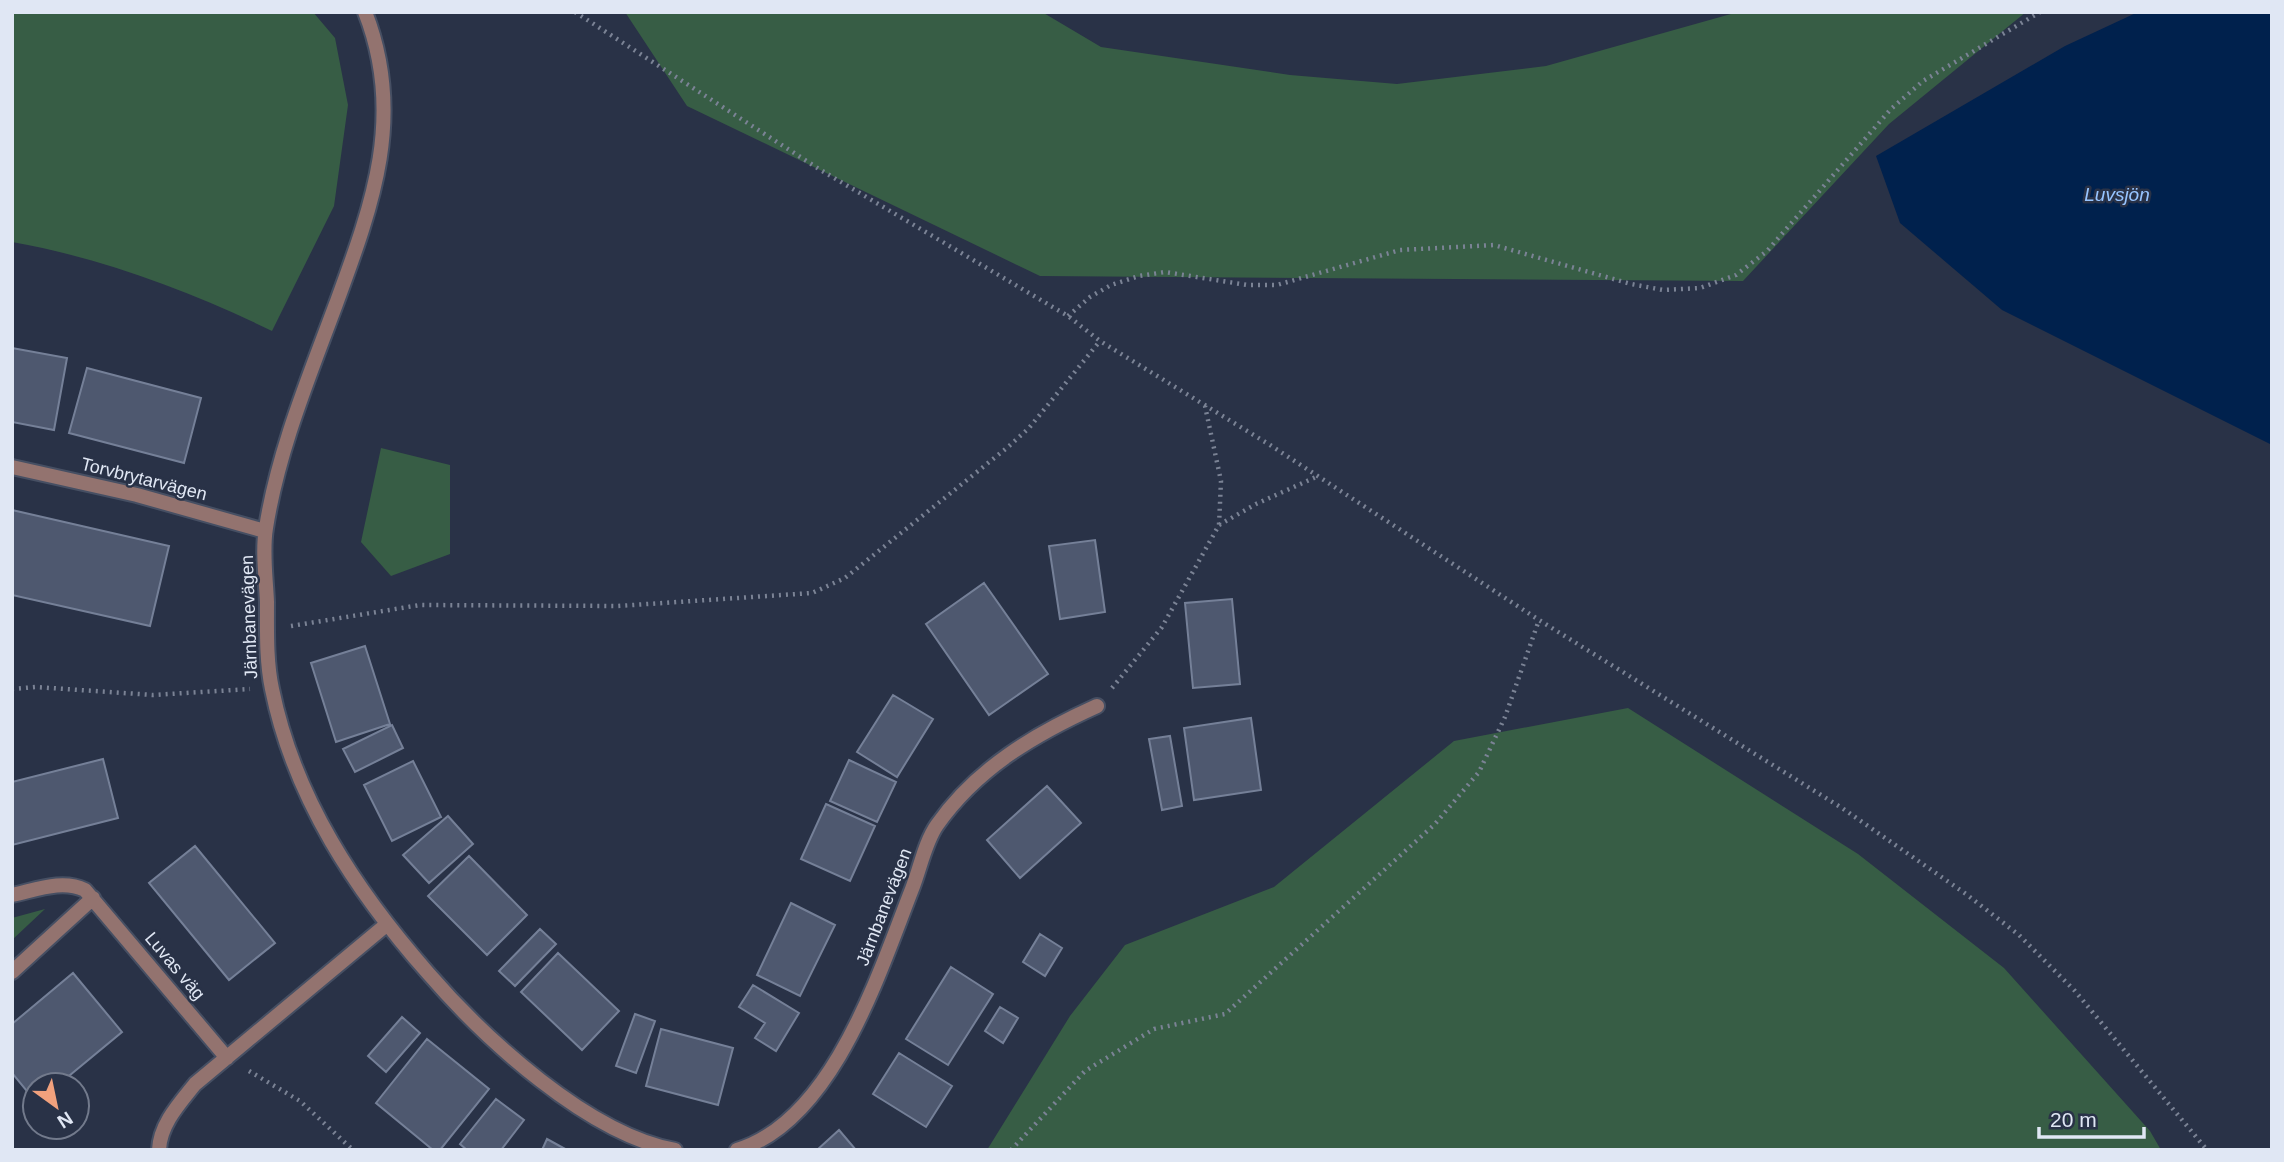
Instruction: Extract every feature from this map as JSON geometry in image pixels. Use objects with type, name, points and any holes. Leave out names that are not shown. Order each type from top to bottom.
[{"type":"street","name":"Järnbanevägen","points":[[365,12],[380,60],[383,144],[356,249],[280,467],[265,531],[267,630],[272,687],[289,750],[309,800],[338,856],[386,925],[469,1016],[499,1045],[598,1120],[648,1145],[675,1150]]},
{"type":"street","name":"Torvbrytarvägen","points":[[12,467],[137,495],[265,531]]},
{"type":"street","name":"Järnbanevägen","points":[[737,1150],[749,1146],[794,1115],[828,1074],[863,1014],[936,826],[974,782],[1004,757],[1046,729],[1097,706]]},
{"type":"street","name":"Luvas väg","points":[[12,895],[57,885],[74,885],[93,898],[227,1058]]},
{"type":"street","points":[[12,972],[93,898]]},
{"type":"street","points":[[159,1150],[159,1141],[173,1111],[195,1084],[386,925]]},
{"type":"path","points":[[575,12],[819,169],[1068,316],[1100,341],[1914,856],[2019,935],[2084,1001],[2207,1150]]},
{"type":"path","points":[[1068,316],[1090,297],[1111,285],[1139,276],[1165,272],[1247,285],[1277,285],[1400,250],[1494,245],[1652,288],[1700,288],[1736,275],[1767,251],[1891,109],[1923,81],[2040,12]]},
{"type":"path","points":[[267,630],[420,606],[618,606],[812,593],[845,578],[1008,447],[1029,428],[1100,341]]},
{"type":"path","points":[[1097,706],[1162,627],[1219,525],[1221,481],[1204,405]]},
{"type":"path","points":[[1219,525],[1256,504],[1317,477]]},
{"type":"path","points":[[1012,1150],[1084,1071],[1154,1030],[1225,1014],[1436,824],[1479,772],[1505,717],[1539,620]]},
{"type":"path","points":[[12,689],[36,687],[153,695],[272,687]]},
{"type":"path","points":[[227,1058],[300,1101],[353,1150]]},
{"type":"green space","points":[[12,12],[313,12],[335,38],[348,105],[334,206],[272,331],[209,302],[145,278],[79,257],[12,242]]},
{"type":"green space","points":[[625,12],[1042,12],[1101,47],[1290,75],[1397,84],[1546,66],[1738,12],[2026,12],[1889,124],[1743,281],[1040,276],[687,106]]},
{"type":"green space","points":[[381,448],[450,465],[450,554],[391,576],[361,542]]},
{"type":"green space","points":[[1628,708],[1858,854],[2004,968],[2150,1131],[2161,1150],[987,1150],[1070,1016],[1125,945],[1274,887],[1454,741]]},
{"type":"green space","points":[[45,909],[12,940],[12,918]]},
{"type":"water","name":"Luvsjön","points":[[2138,12],[2272,12],[2272,445],[2002,310],[1900,223],[1876,156],[2065,46]]},
{"type":"building","points":[[12,348],[67,358],[54,430],[12,422]]},
{"type":"building","points":[[87,368],[201,398],[184,463],[69,433]]},
{"type":"building","points":[[12,510],[169,546],[150,626],[12,595]]},
{"type":"building","points":[[1095,540],[1105,612],[1060,619],[1049,546]]},
{"type":"building","points":[[984,583],[1048,674],[989,715],[926,624]]},
{"type":"building","points":[[1232,599],[1240,684],[1193,688],[1185,603]]},
{"type":"building","points":[[365,646],[390,724],[336,742],[311,663]]},
{"type":"building","points":[[893,695],[933,719],[897,777],[857,752]]},
{"type":"building","points":[[1251,718],[1261,790],[1194,800],[1184,728]]},
{"type":"building","points":[[392,725],[403,748],[355,772],[343,749]]},
{"type":"building","points":[[1170,736],[1182,806],[1162,810],[1149,739]]},
{"type":"building","points":[[103,759],[118,818],[12,845],[12,782]]},
{"type":"building","points":[[849,760],[896,782],[877,822],[830,801]]},
{"type":"building","points":[[413,761],[441,817],[392,841],[364,785]]},
{"type":"building","points":[[1047,786],[1081,823],[1020,878],[987,840]]},
{"type":"building","points":[[826,804],[875,826],[850,881],[801,859]]},
{"type":"building","points":[[448,816],[473,844],[429,883],[403,855]]},
{"type":"building","points":[[195,846],[275,943],[229,980],[149,883]]},
{"type":"building","points":[[469,856],[527,915],[487,955],[428,896]]},
{"type":"building","points":[[791,903],[835,925],[800,996],[757,975]]},
{"type":"building","points":[[540,929],[556,944],[515,986],[499,971]]},
{"type":"building","points":[[1040,934],[1062,948],[1045,976],[1023,962]]},
{"type":"building","points":[[558,953],[619,1011],[582,1050],[521,992]]},
{"type":"building","points":[[951,967],[993,994],[948,1065],[906,1039]]},
{"type":"building","points":[[73,973],[122,1032],[75,1071],[21,1071],[21,1084],[12,1073],[12,1024]]},
{"type":"building","points":[[753,985],[799,1013],[776,1051],[755,1038],[765,1023],[739,1007]]},
{"type":"building","points":[[1000,1007],[1018,1018],[1003,1043],[985,1031]]},
{"type":"building","points":[[635,1014],[655,1021],[636,1073],[616,1066]]},
{"type":"building","points":[[402,1017],[420,1033],[386,1072],[368,1056]]},
{"type":"building","points":[[661,1029],[733,1048],[718,1105],[646,1086]]},
{"type":"building","points":[[427,1039],[489,1089],[440,1150],[433,1150],[376,1103]]},
{"type":"building","points":[[899,1053],[952,1086],[926,1127],[873,1094]]},
{"type":"building","points":[[496,1099],[524,1120],[501,1150],[467,1150],[460,1144]]},
{"type":"building","points":[[839,1130],[856,1150],[817,1150]]},
{"type":"building","points":[[547,1139],[567,1150],[542,1150]]}]
